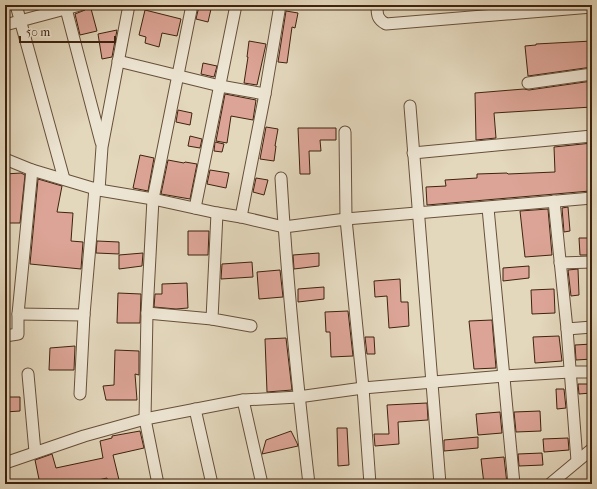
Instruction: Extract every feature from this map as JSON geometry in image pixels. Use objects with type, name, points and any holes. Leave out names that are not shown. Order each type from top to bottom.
[{"type":"street","points":[[16,5],[64,180]]},
{"type":"street","points":[[5,25],[65,7],[80,5]]},
{"type":"street","points":[[80,394],[84,315],[102,147],[129,5]]},
{"type":"street","points":[[158,484],[145,419],[153,199],[192,5]]},
{"type":"street","points":[[195,208],[236,5]]},
{"type":"street","points":[[241,217],[265,94],[280,5]]},
{"type":"street","points":[[377,5],[379,20],[386,24],[592,7]]},
{"type":"street","points":[[65,7],[102,147]]},
{"type":"street","points":[[118,61],[220,86],[265,94]]},
{"type":"street","points":[[528,83],[592,74]]},
{"type":"street","points":[[410,106],[440,484]]},
{"type":"street","points":[[345,132],[346,220],[363,388],[370,484]]},
{"type":"street","points":[[413,152],[592,136]]},
{"type":"street","points":[[5,159],[32,170],[97,189],[241,217],[284,228],[346,220],[592,198]]},
{"type":"street","points":[[5,336],[18,334],[18,314],[32,170]]},
{"type":"street","points":[[281,178],[298,396],[309,484]]},
{"type":"street","points":[[554,201],[567,329],[577,461]]},
{"type":"street","points":[[488,208],[514,484]]},
{"type":"street","points":[[212,319],[217,213]]},
{"type":"street","points":[[560,264],[592,262]]},
{"type":"street","points":[[148,313],[212,319],[251,326]]},
{"type":"street","points":[[18,314],[84,315]]},
{"type":"street","points":[[567,329],[592,327]]},
{"type":"street","points":[[5,463],[84,436],[145,419],[243,400],[504,376],[592,372]]},
{"type":"street","points":[[28,374],[35,452]]},
{"type":"street","points":[[243,400],[262,484]]},
{"type":"street","points":[[195,409],[212,484]]},
{"type":"street","points":[[550,484],[592,449]]},
{"type":"building","points":[[87,5],[90,5],[97,31],[80,35],[75,14],[85,10]]},
{"type":"building","points":[[199,6],[211,9],[208,22],[196,19]]},
{"type":"building","points":[[145,10],[181,19],[177,36],[162,33],[159,47],[145,43],[146,37],[139,35]]},
{"type":"building","points":[[286,11],[298,13],[295,28],[292,27],[287,63],[278,62]]},
{"type":"building","points":[[117,30],[112,57],[102,59],[98,34]]},
{"type":"building","points":[[249,41],[266,44],[257,85],[244,83]]},
{"type":"building","points":[[592,41],[592,67],[528,76],[525,46]]},
{"type":"building","points":[[203,63],[217,66],[214,77],[201,74]]},
{"type":"building","points":[[592,81],[592,107],[494,113],[496,138],[476,140],[475,93],[524,89],[529,90]]},
{"type":"building","points":[[225,94],[256,100],[253,120],[231,116],[227,143],[216,141]]},
{"type":"building","points":[[178,110],[192,113],[190,125],[176,122]]},
{"type":"building","points":[[266,127],[278,129],[274,161],[260,159]]},
{"type":"building","points":[[298,128],[336,128],[336,140],[320,140],[321,151],[309,151],[310,174],[300,174]]},
{"type":"building","points":[[190,136],[202,139],[200,148],[188,146]]},
{"type":"building","points":[[215,142],[224,144],[222,152],[214,151]]},
{"type":"building","points":[[592,143],[592,167],[589,167],[590,191],[427,205],[426,187],[446,186],[445,180],[477,178],[477,174],[555,172],[554,147]]},
{"type":"building","points":[[140,155],[154,158],[148,191],[133,188]]},
{"type":"building","points":[[168,160],[197,164],[190,199],[161,194]]},
{"type":"building","points":[[210,170],[229,173],[226,188],[207,184]]},
{"type":"building","points":[[21,173],[25,175],[20,223],[5,223],[5,174]]},
{"type":"building","points":[[256,178],[268,180],[264,195],[253,192]]},
{"type":"building","points":[[38,179],[62,186],[57,212],[73,213],[71,241],[83,242],[81,269],[30,264]]},
{"type":"building","points":[[568,207],[570,231],[564,232],[562,208]]},
{"type":"building","points":[[548,209],[552,255],[525,257],[520,211]]},
{"type":"building","points":[[188,231],[209,231],[208,255],[188,255]]},
{"type":"building","points":[[579,238],[592,238],[592,255],[580,255]]},
{"type":"building","points":[[97,241],[119,242],[119,254],[96,253]]},
{"type":"building","points":[[143,253],[142,266],[119,269],[119,255]]},
{"type":"building","points":[[319,253],[319,266],[294,269],[293,255]]},
{"type":"building","points":[[252,262],[253,277],[221,279],[222,264]]},
{"type":"building","points":[[529,266],[529,278],[503,281],[503,268]]},
{"type":"building","points":[[578,269],[579,295],[571,296],[568,270]]},
{"type":"building","points":[[280,270],[283,297],[259,299],[257,272]]},
{"type":"building","points":[[400,279],[401,302],[408,302],[409,326],[389,328],[387,296],[375,297],[374,281]]},
{"type":"building","points":[[187,283],[188,308],[176,309],[154,307],[155,294],[162,294],[162,284]]},
{"type":"building","points":[[324,287],[324,299],[298,302],[298,289]]},
{"type":"building","points":[[554,289],[555,313],[532,314],[531,290]]},
{"type":"building","points":[[118,293],[141,294],[140,323],[117,323]]},
{"type":"building","points":[[348,311],[353,356],[331,357],[330,332],[326,332],[325,312]]},
{"type":"building","points":[[492,320],[496,368],[474,369],[469,321]]},
{"type":"building","points":[[559,336],[562,361],[535,363],[533,337]]},
{"type":"building","points":[[365,337],[374,337],[375,354],[367,354]]},
{"type":"building","points":[[286,338],[292,390],[267,392],[265,339]]},
{"type":"building","points":[[592,344],[592,359],[576,360],[575,345]]},
{"type":"building","points":[[75,346],[74,370],[49,370],[50,348]]},
{"type":"building","points":[[115,350],[139,351],[139,375],[135,374],[137,400],[106,400],[103,386],[114,385]]},
{"type":"building","points":[[578,384],[590,384],[591,393],[579,394]]},
{"type":"building","points":[[556,389],[564,389],[566,408],[557,409]]},
{"type":"building","points":[[5,397],[20,397],[20,411],[5,412]]},
{"type":"building","points":[[427,403],[428,420],[398,422],[399,444],[375,446],[374,434],[389,434],[387,405]]},
{"type":"building","points":[[540,411],[541,431],[516,432],[514,412]]},
{"type":"building","points":[[500,412],[502,433],[478,435],[476,414]]},
{"type":"building","points":[[337,428],[347,428],[349,465],[338,466]]},
{"type":"building","points":[[140,431],[144,448],[113,455],[120,484],[108,484],[107,478],[80,484],[40,484],[35,460],[52,454],[56,468],[103,458],[100,441],[112,438],[112,436]]},
{"type":"building","points":[[291,431],[298,446],[262,454],[266,440]]},
{"type":"building","points":[[478,437],[478,448],[444,451],[444,440]]},
{"type":"building","points":[[568,438],[569,450],[544,452],[543,439]]},
{"type":"building","points":[[542,453],[543,465],[519,466],[518,454]]},
{"type":"building","points":[[504,457],[507,484],[484,484],[481,459]]}]
